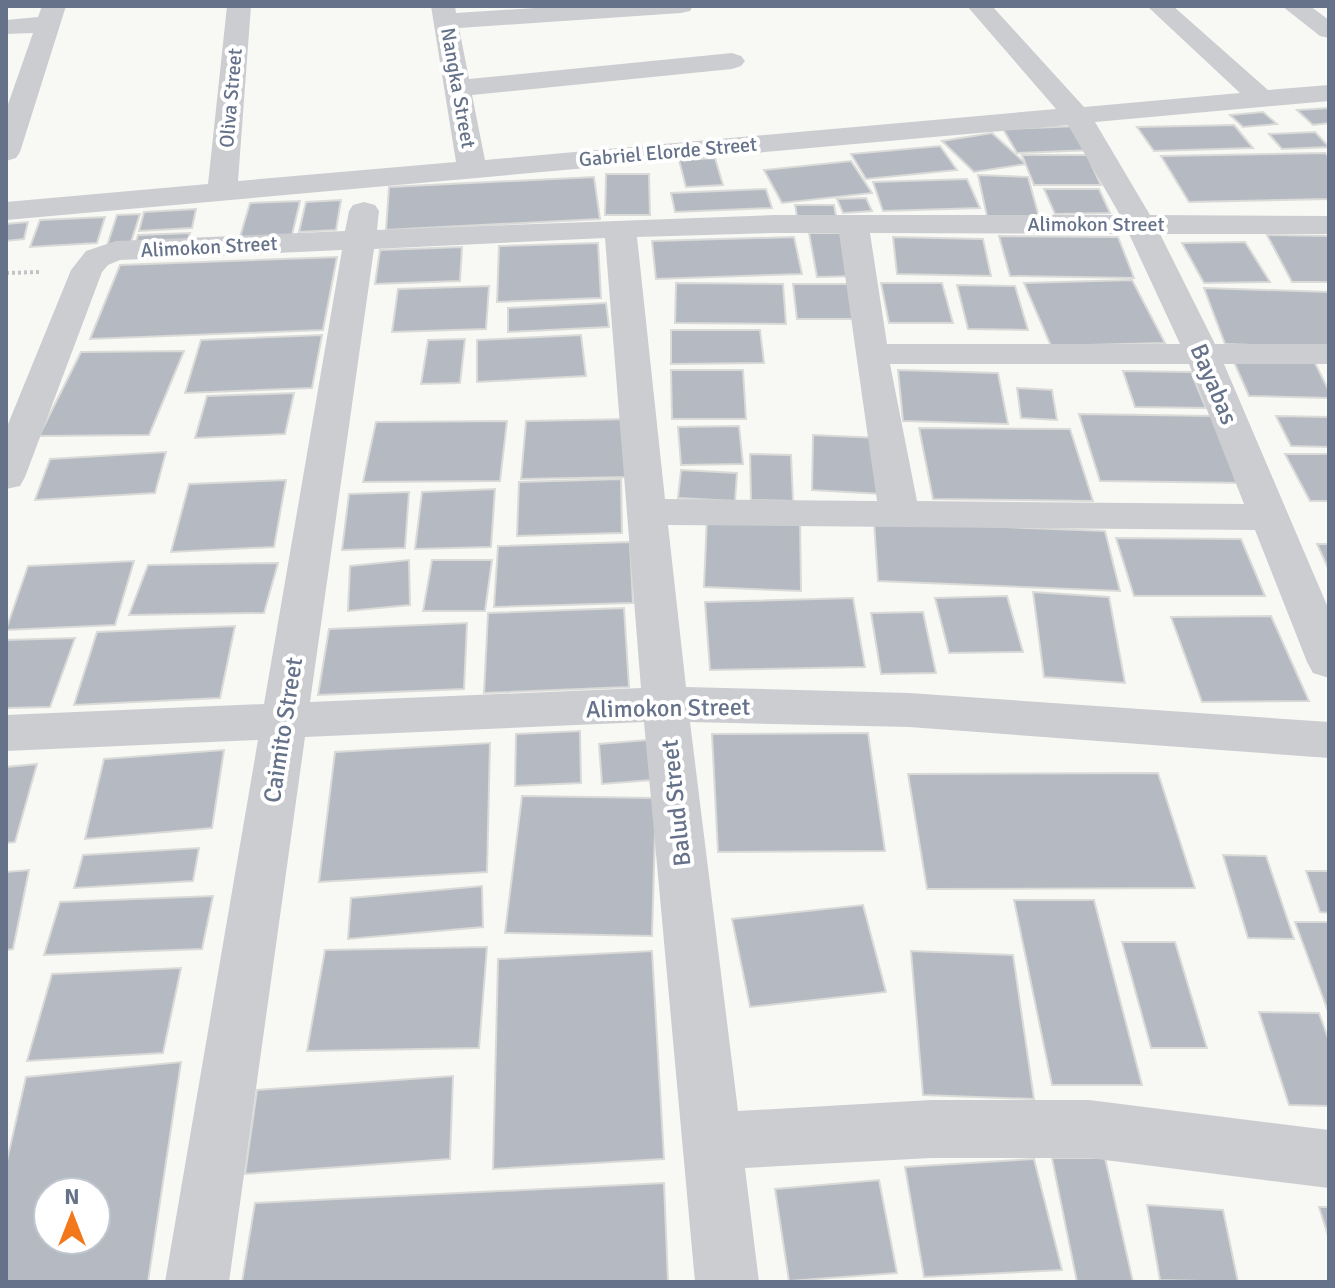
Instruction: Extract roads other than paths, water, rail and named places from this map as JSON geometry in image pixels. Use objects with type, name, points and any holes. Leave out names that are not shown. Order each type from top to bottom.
[{"type":"street","name":"Oliva Street","points":[[222,190],[239,6]]},
{"type":"street","points":[[444,14],[681,6]]},
{"type":"street","name":"Bayabas","points":[[979,6],[1078,117],[1140,224],[1202,353],[1329,662]]},
{"type":"street","points":[[1159,6],[1262,99]]},
{"type":"street","points":[[1294,6],[1329,31]]},
{"type":"street","name":"Nangka Street","points":[[444,14],[472,169]]},
{"type":"street","points":[[6,27],[51,15]]},
{"type":"street","points":[[6,152],[51,15]]},
{"type":"street","points":[[459,88],[732,61]]},
{"type":"street","name":"Gabriel Elorde Street","points":[[6,211],[1329,93]]},
{"type":"street","name":"Caimito Street","points":[[197,1282],[369,177]]},
{"type":"street","points":[[853,224],[871,354],[899,514]]},
{"type":"street","name":"Alimokon Street","points":[[24,392],[87,270],[97,258],[116,251],[620,228],[853,224],[1329,225]]},
{"type":"street","name":"Balud Street","points":[[620,228],[645,512],[727,1282]]},
{"type":"street","points":[[871,354],[1329,354]]},
{"type":"street","points":[[6,477],[24,392]]},
{"type":"street","points":[[645,512],[1268,517]]},
{"type":"street","name":"Alimokon Street","points":[[6,733],[665,704],[909,710],[1329,740]]},
{"type":"street","points":[[714,1141],[931,1129],[1089,1129],[1329,1159]]}]
